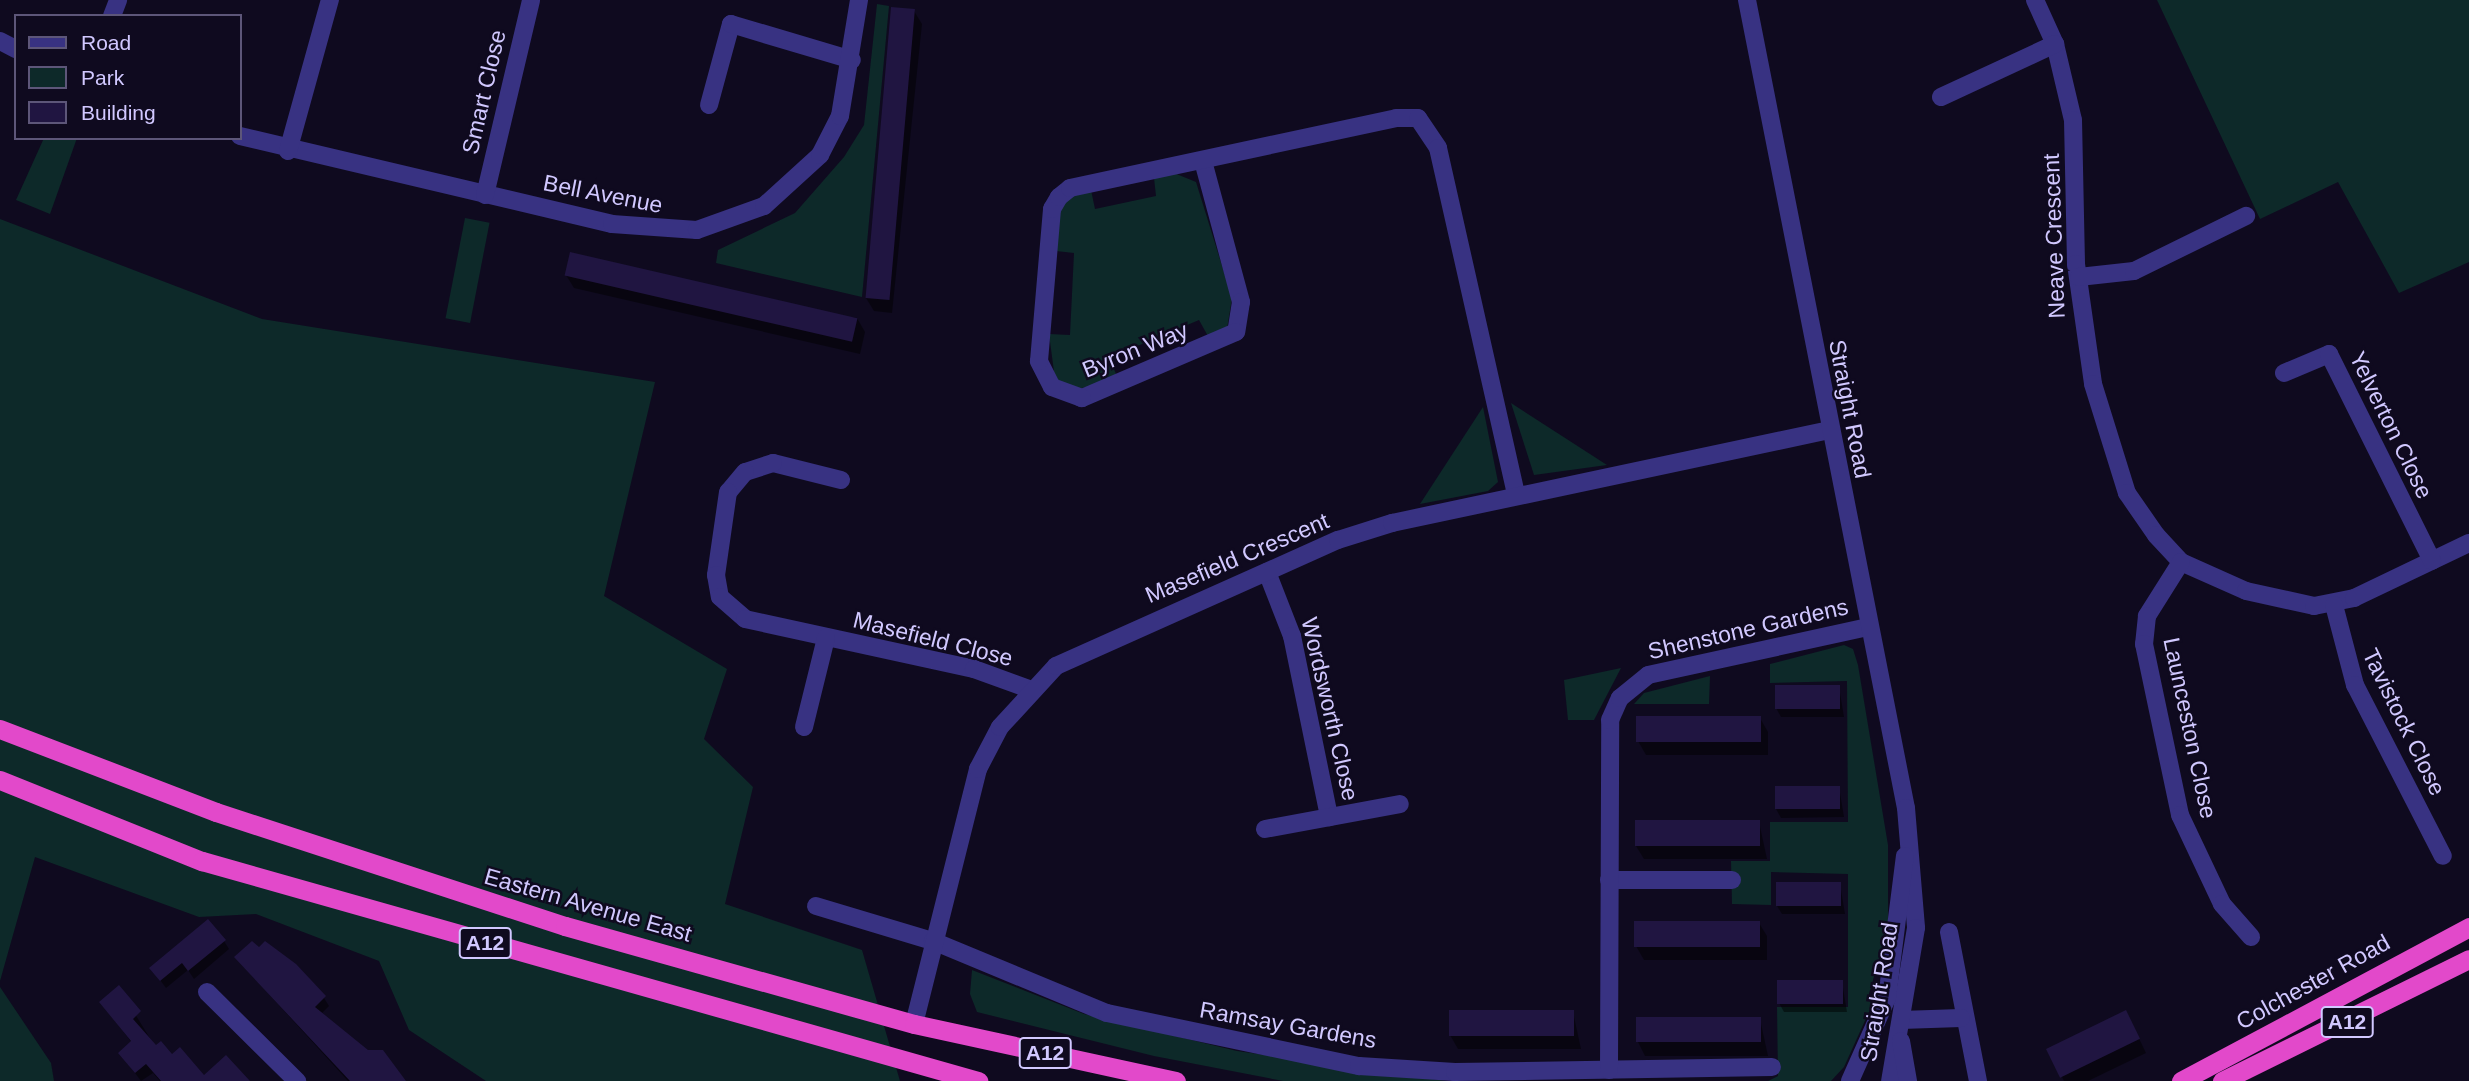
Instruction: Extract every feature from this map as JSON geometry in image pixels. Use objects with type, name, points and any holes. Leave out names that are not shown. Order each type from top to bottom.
[{"type":"highway","name":"Eastern Avenue East","points":[[0,729],[390,871],[914,1024],[1176,1081]]},
{"type":"highway","name":"A12","points":[[0,780],[201,862],[978,1081]]},
{"type":"highway","name":"Colchester Road","points":[[2181,1081],[2469,927]]},
{"type":"highway","name":"Colchester Road","points":[[2222,1081],[2469,959]]},
{"type":"street","points":[[288,151],[330,0]]},
{"type":"street","name":"Smart Close","points":[[485,195],[531,0]]},
{"type":"street","name":"Bell Avenue","points":[[242,137],[288,151],[647,231],[696,230],[742,219],[784,193],[820,155],[840,116],[852,60],[859,0]]},
{"type":"street","name":"Straight Road","points":[[1748,0],[1828,430],[1908,827],[1916,928],[1890,1081]]},
{"type":"street","name":"Neave Crescent","points":[[2035,0],[2055,44],[2077,153],[2079,277],[2093,384],[2119,473],[2131,500],[2181,562],[2270,598],[2334,605]]},
{"type":"street","points":[[709,105],[732,24],[852,60]]},
{"type":"street","points":[[1941,97],[2055,44]]},
{"type":"street","name":"Byron Way","points":[[1203,160],[1241,302],[1236,332],[1082,398],[1060,394],[1039,361],[1052,209],[1059,197],[1070,188],[1407,117],[1432,132],[1516,495]]},
{"type":"street","points":[[2079,277],[2134,271],[2246,216]]},
{"type":"street","name":"Yelverton Close","points":[[2284,373],[2329,354],[2432,561]]},
{"type":"street","name":"Masefield Crescent","points":[[914,1024],[978,769],[1029,689],[1089,649],[1338,540],[1516,495],[1828,430]]},
{"type":"street","name":"Masefield Close","points":[[841,480],[774,463],[745,472],[728,492],[716,575],[720,597],[745,619],[974,669],[1029,689]]},
{"type":"street","points":[[2334,605],[2469,543]]},
{"type":"street","name":"Launceston Close","points":[[2181,562],[2147,616],[2144,644],[2179,815],[2222,904],[2251,937]]},
{"type":"street","name":"Wordsworth Close","points":[[1267,572],[1292,636],[1329,817]]},
{"type":"street","name":"Tavistock Close","points":[[2334,605],[2355,685],[2443,856]]},
{"type":"street","name":"Shenstone Gardens","points":[[1609,1070],[1610,720],[1620,698],[1648,676],[1868,627]]},
{"type":"street","name":"Masefield Close","points":[[804,727],[825,638]]},
{"type":"street","name":"Wordsworth Close","points":[[1265,830],[1400,804]]},
{"type":"street","name":"Straight Road","points":[[1850,1081],[1887,998],[1908,827]]},
{"type":"street","points":[[1609,880],[1731,880]]},
{"type":"street","name":"Ramsay Gardens","points":[[816,906],[933,941],[1107,1013],[1359,1066],[1455,1072],[1772,1067]]},
{"type":"street","points":[[1949,932],[1961,1018],[1978,1081]]},
{"type":"street","points":[[207,992],[297,1081]]},
{"type":"street","points":[[1908,1081],[1901,1020],[1961,1018]]},
{"type":"green space","points":[[2157,0],[2469,0],[2469,262],[2399,293],[2338,182],[2260,219]]},
{"type":"green space","points":[[877,4],[889,6],[862,297],[716,263],[718,250],[795,213],[844,157],[864,125]]},
{"type":"green space","points":[[43,140],[76,140],[50,214],[16,200]]},
{"type":"green space","points":[[1174,173],[1196,182],[1232,298],[1227,329],[1209,338],[1199,320],[1109,358],[1117,376],[1092,386],[1077,389],[1055,379],[1049,334],[1070,335],[1074,253],[1056,251],[1059,209],[1073,195],[1091,190],[1095,209],[1156,196],[1154,178]]},
{"type":"green space","points":[[465,218],[490,223],[470,323],[446,318]]},
{"type":"green space","points":[[0,219],[262,319],[655,382],[604,596],[727,669],[704,739],[753,787],[725,904],[862,950],[900,1081],[486,1081],[409,1030],[379,961],[256,914],[199,917],[35,857],[0,981]]},
{"type":"green space","points":[[1511,403],[1607,465],[1534,475]]},
{"type":"green space","points":[[1483,407],[1498,482],[1488,491],[1420,504]]},
{"type":"green space","points":[[1844,645],[1853,649],[1858,665],[1888,845],[1888,929],[1868,997],[1873,1003],[1844,1067],[1831,1081],[1768,1081],[1778,1076],[1777,1007],[1848,1007],[1848,874],[1771,872],[1771,905],[1732,904],[1731,861],[1770,861],[1770,822],[1848,822],[1847,681],[1770,683],[1770,664]]},
{"type":"green space","points":[[1621,668],[1594,720],[1568,720],[1564,680]]},
{"type":"green space","points":[[1710,676],[1709,704],[1634,704],[1644,693]]},
{"type":"green space","points":[[972,970],[1084,1014],[1237,1051],[1446,1081],[1283,1081],[1154,1056],[977,1012],[970,994]]},
{"type":"green space","points":[[0,987],[51,1063],[54,1081],[0,1081]]},
{"type":"building","points":[[891,7],[915,9],[889,300],[866,298]]},
{"type":"building","points":[[570,252],[857,318],[852,342],[565,275]]},
{"type":"building","points":[[1775,685],[1840,685],[1840,709],[1775,709]]},
{"type":"building","points":[[1636,716],[1761,716],[1761,742],[1636,742]]},
{"type":"building","points":[[1775,786],[1840,786],[1840,809],[1775,809]]},
{"type":"building","points":[[1635,820],[1760,820],[1760,846],[1635,846]]},
{"type":"building","points":[[1776,882],[1841,882],[1841,906],[1776,906]]},
{"type":"building","points":[[208,919],[226,940],[188,971],[182,963],[160,981],[149,968]]},
{"type":"building","points":[[1634,921],[1760,921],[1760,947],[1634,947]]},
{"type":"building","points":[[252,941],[259,947],[265,941],[296,964],[326,996],[315,1007],[368,1050],[383,1050],[406,1081],[350,1081],[234,957]]},
{"type":"building","points":[[1777,980],[1843,980],[1843,1004],[1777,1004]]},
{"type":"building","points":[[119,985],[141,1011],[133,1019],[156,1045],[161,1041],[172,1054],[180,1047],[204,1075],[226,1055],[250,1081],[161,1081],[146,1064],[135,1073],[118,1053],[131,1041],[99,1002]]},
{"type":"building","points":[[1449,1010],[1574,1010],[1574,1036],[1449,1036]]},
{"type":"building","points":[[2126,1010],[2140,1039],[2060,1078],[2046,1049]]},
{"type":"building","points":[[1636,1017],[1761,1017],[1761,1042],[1636,1042]]}]
